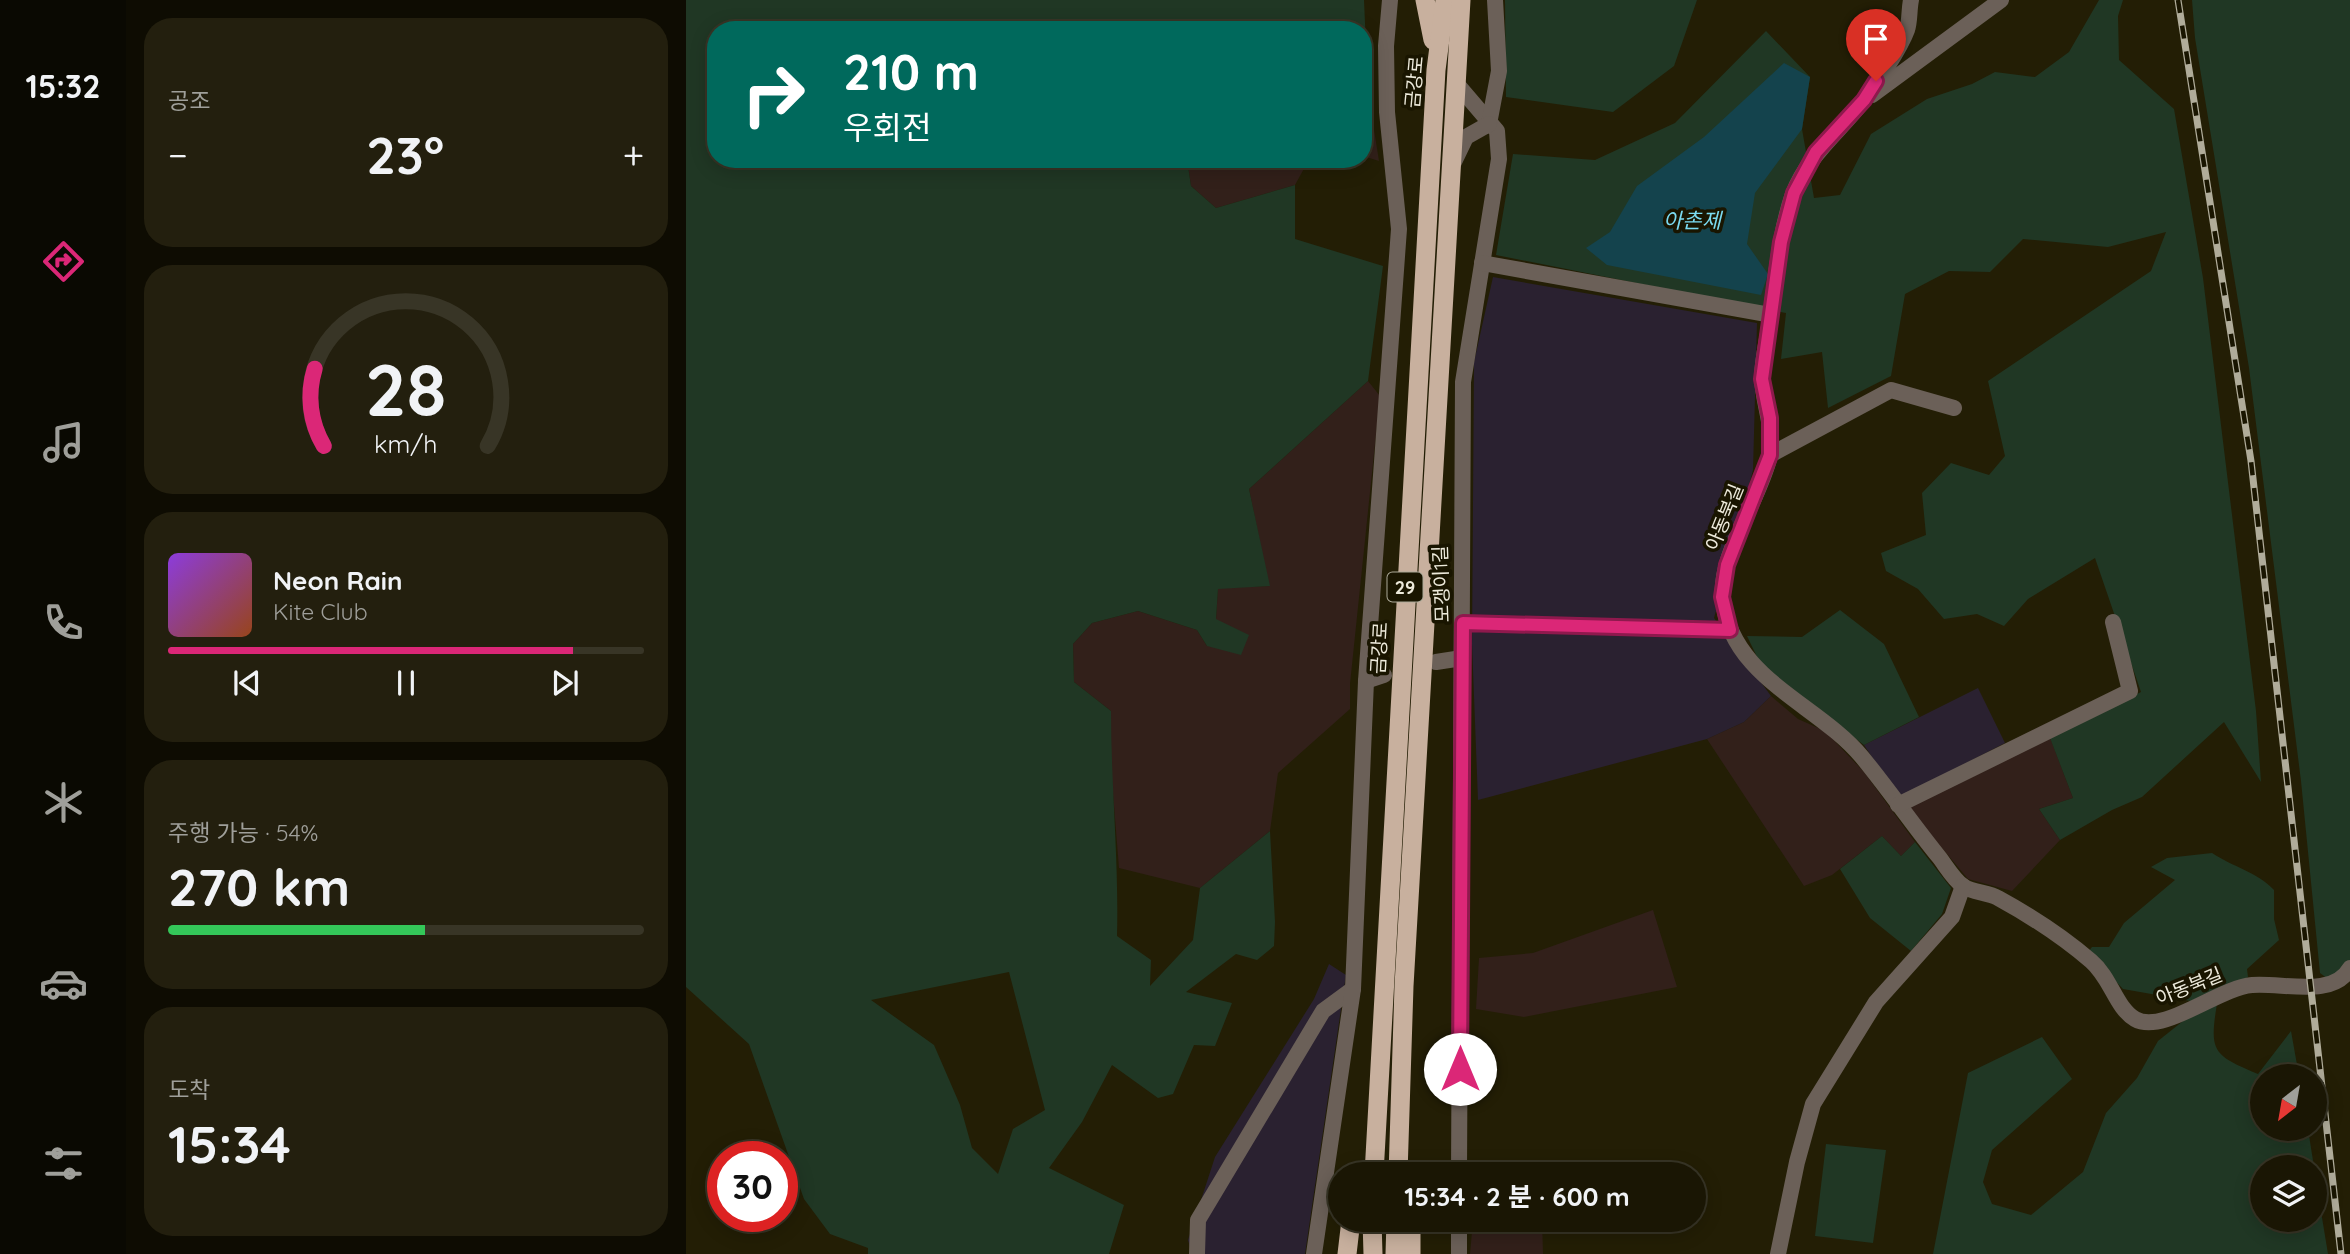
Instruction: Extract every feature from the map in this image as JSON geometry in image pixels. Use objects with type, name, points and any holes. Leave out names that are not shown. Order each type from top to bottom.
[{"type":"highway","points":[[1425,0],[1431,20],[1436,70]]},
{"type":"highway","name":"금강로","points":[[1374,1162],[1436,70],[1445,0]]},
{"type":"highway","name":"29","points":[[1398,1162],[1404,986],[1461,0]]},
{"type":"highway","points":[[1404,986],[1411,1009],[1411,1162]]},
{"type":"highway","points":[[1365,1162],[1375,1128]]},
{"type":"highway","points":[[1347,1254],[1350,1232]]},
{"type":"highway","points":[[1372,1232],[1373,1254]]},
{"type":"highway","points":[[1395,1254],[1396,1232]]},
{"type":"highway","points":[[1411,1232],[1411,1254]]},
{"type":"street","points":[[1314,1254],[1353,989],[1366,681],[1399,229],[1387,113],[1386,46],[1390,0]]},
{"type":"street","name":"모갱이1길","points":[[1459,1162],[1463,623],[1460,557],[1463,382],[1499,159],[1497,131],[1489,124],[1499,71],[1495,0]]},
{"type":"street","name":"아동북길","points":[[1911,0],[1907,30],[1864,100],[1816,152],[1794,193],[1781,242],[1762,379],[1770,418],[1770,455],[1727,565],[1722,597],[1730,630],[1761,672],[1781,692],[1840,734],[1860,755],[1963,886],[1994,895],[2060,936],[2101,971],[2114,987],[2119,1005],[2133,1018],[2147,1024],[2168,1020],[2207,998],[2252,985],[2298,987],[2334,982],[2345,977],[2350,968]]},
{"type":"street","name":"아동북길","points":[[1864,100],[2001,0]]},
{"type":"street","points":[[1450,169],[1466,137],[1489,124],[1456,83]]},
{"type":"street","points":[[1482,263],[1771,315]]},
{"type":"street","points":[[1770,455],[1891,390],[1954,408]]},
{"type":"street","points":[[1898,805],[2130,691],[2113,622]]},
{"type":"street","points":[[1463,623],[1730,630]]},
{"type":"street","points":[[1436,662],[1462,658]]},
{"type":"street","points":[[1366,681],[1384,675]]},
{"type":"street","points":[[1778,1254],[1797,1162],[1813,1104],[1876,1002],[1952,917],[1963,886]]},
{"type":"street","points":[[1197,1254],[1198,1220],[1323,1011],[1353,989]]},
{"type":"street","points":[[1459,1232],[1459,1254]]},
{"type":"shaded area","points":[[1372,117],[1379,161],[1372,159]]},
{"type":"shaded area","points":[[1188,168],[1304,168],[1295,185],[1216,208],[1191,186]]},
{"type":"shaded area","points":[[1493,277],[1757,323],[1753,470],[1714,618],[1771,696],[1744,722],[1707,739],[1478,800],[1472,644],[1474,362]]},
{"type":"shaded area","points":[[1368,381],[1380,396],[1350,684],[1350,709],[1278,773],[1270,831],[1200,888],[1119,868],[1111,768],[1111,711],[1074,682],[1073,644],[1092,623],[1138,611],[1197,630],[1207,646],[1216,619],[1218,588],[1269,586],[1249,489]]},
{"type":"shaded area","points":[[1978,688],[2005,743],[1899,798],[1864,745]]},
{"type":"shaded area","points":[[1771,696],[1798,719],[1825,731],[1864,772],[1915,842],[1901,856],[1882,836],[1832,875],[1804,886],[1707,739],[1744,722]]},
{"type":"shaded area","points":[[2045,724],[2073,798],[2039,809],[2060,840],[2012,891],[1968,879],[1900,798]]},
{"type":"shaded area","points":[[1653,910],[1677,987],[1524,1017],[1476,1009],[1479,958],[1533,953]]},
{"type":"shaded area","points":[[1329,964],[1346,975],[1305,1254],[1192,1254],[1188,1240],[1215,1157],[1314,999]]},
{"type":"shaded area","points":[[1472,1232],[1542,1232],[1543,1254],[1470,1254]]},
{"type":"green space","points":[[686,0],[1364,0],[1365,21],[707,21],[707,168],[1188,168],[1191,186],[1216,208],[1295,185],[1295,239],[1383,266],[1368,381],[1249,489],[1270,586],[1218,589],[1216,619],[1249,635],[1241,655],[1207,646],[1197,630],[1138,611],[1092,623],[1073,644],[1074,682],[1111,711],[1117,936],[1151,960],[1150,986],[1193,940],[1200,888],[1270,831],[1274,946],[1257,960],[1236,954],[1186,992],[1232,1003],[1215,1046],[1194,1045],[1173,1094],[1158,1098],[1112,1065],[1082,1122],[1049,1168],[1124,1205],[1109,1254],[868,1254],[868,1248],[830,1234],[804,1199],[798,1182],[798,1141],[783,1141],[749,1044],[686,987]],"holes":[[[1009,972],[1045,1110],[1013,1129],[998,1174],[972,1148],[960,1105],[934,1045],[871,1000]]]},
{"type":"green space","points":[[1505,0],[1697,0],[1674,66],[1613,112],[1506,97]]},
{"type":"green space","points":[[2099,0],[2123,0],[2118,16],[2119,60],[2174,109],[2203,278],[2256,711],[2261,782],[2224,722],[2142,797],[2112,810],[2060,840],[2039,809],[2073,798],[2050,738],[2141,692],[2095,558],[2028,599],[2004,626],[1977,614],[1944,619],[1918,589],[1886,571],[1881,553],[1926,535],[1922,493],[1951,463],[1989,475],[2005,456],[1988,381],[2151,271],[2166,232],[2108,247],[2023,239],[1990,272],[1949,271],[1905,294],[1891,376],[1828,408],[1822,352],[1781,359],[1786,313],[1496,255],[1513,154],[1595,160],[1675,123],[1766,31],[1810,77],[1802,129],[1814,198],[1840,195],[1871,134],[1927,99],[1972,84],[1995,72],[2035,77],[2069,52]]},
{"type":"green space","points":[[2192,0],[2350,0],[2350,977],[2340,988],[2320,973],[2301,781],[2249,368],[2195,38]]},
{"type":"green space","points":[[1840,610],[1884,644],[1919,717],[1864,745],[1760,663],[1747,636],[1802,637]]},
{"type":"green space","points":[[1882,836],[1901,856],[1915,842],[1951,888],[1942,914],[1911,951],[1870,918],[1840,869]]},
{"type":"green space","points":[[2212,853],[2260,879],[2274,890],[2274,919],[2279,940],[2247,969],[2248,977],[2191,1001],[2123,989],[2088,952],[2092,947],[2109,947],[2124,923],[2175,880],[2151,867],[2167,858]]},
{"type":"green space","points":[[2217,1004],[2214,1033],[2218,1050],[2231,1062],[2250,1070],[2250,1141],[2310,1141],[2312,1155],[2250,1155],[2250,1232],[2324,1232],[2328,1254],[1933,1254],[1968,1073],[2042,1037],[2072,1079],[1992,1150],[1983,1182],[1992,1204],[2031,1215],[2083,1172],[2106,1113],[2137,1078],[2158,1041],[2188,1017]]},
{"type":"green space","points":[[2291,1031],[2297,1064],[2266,1064]]},
{"type":"green space","points":[[1826,1144],[1886,1150],[1873,1243],[1815,1236]]},
{"type":"water","name":"아촌제","points":[[1784,63],[1810,77],[1802,129],[1755,193],[1747,244],[1768,274],[1761,295],[1607,265],[1586,248],[1610,232],[1637,186],[1704,137]]},
{"type":"railway","points":[[2178,0],[2251,461],[2341,1254]]},
{"type":"route","points":[[1460,1069],[1463,623],[1730,630],[1722,597],[1727,565],[1749,515],[1770,455],[1770,418],[1762,379],[1781,242],[1794,193],[1816,152],[1864,100],[1876,81]]}]
